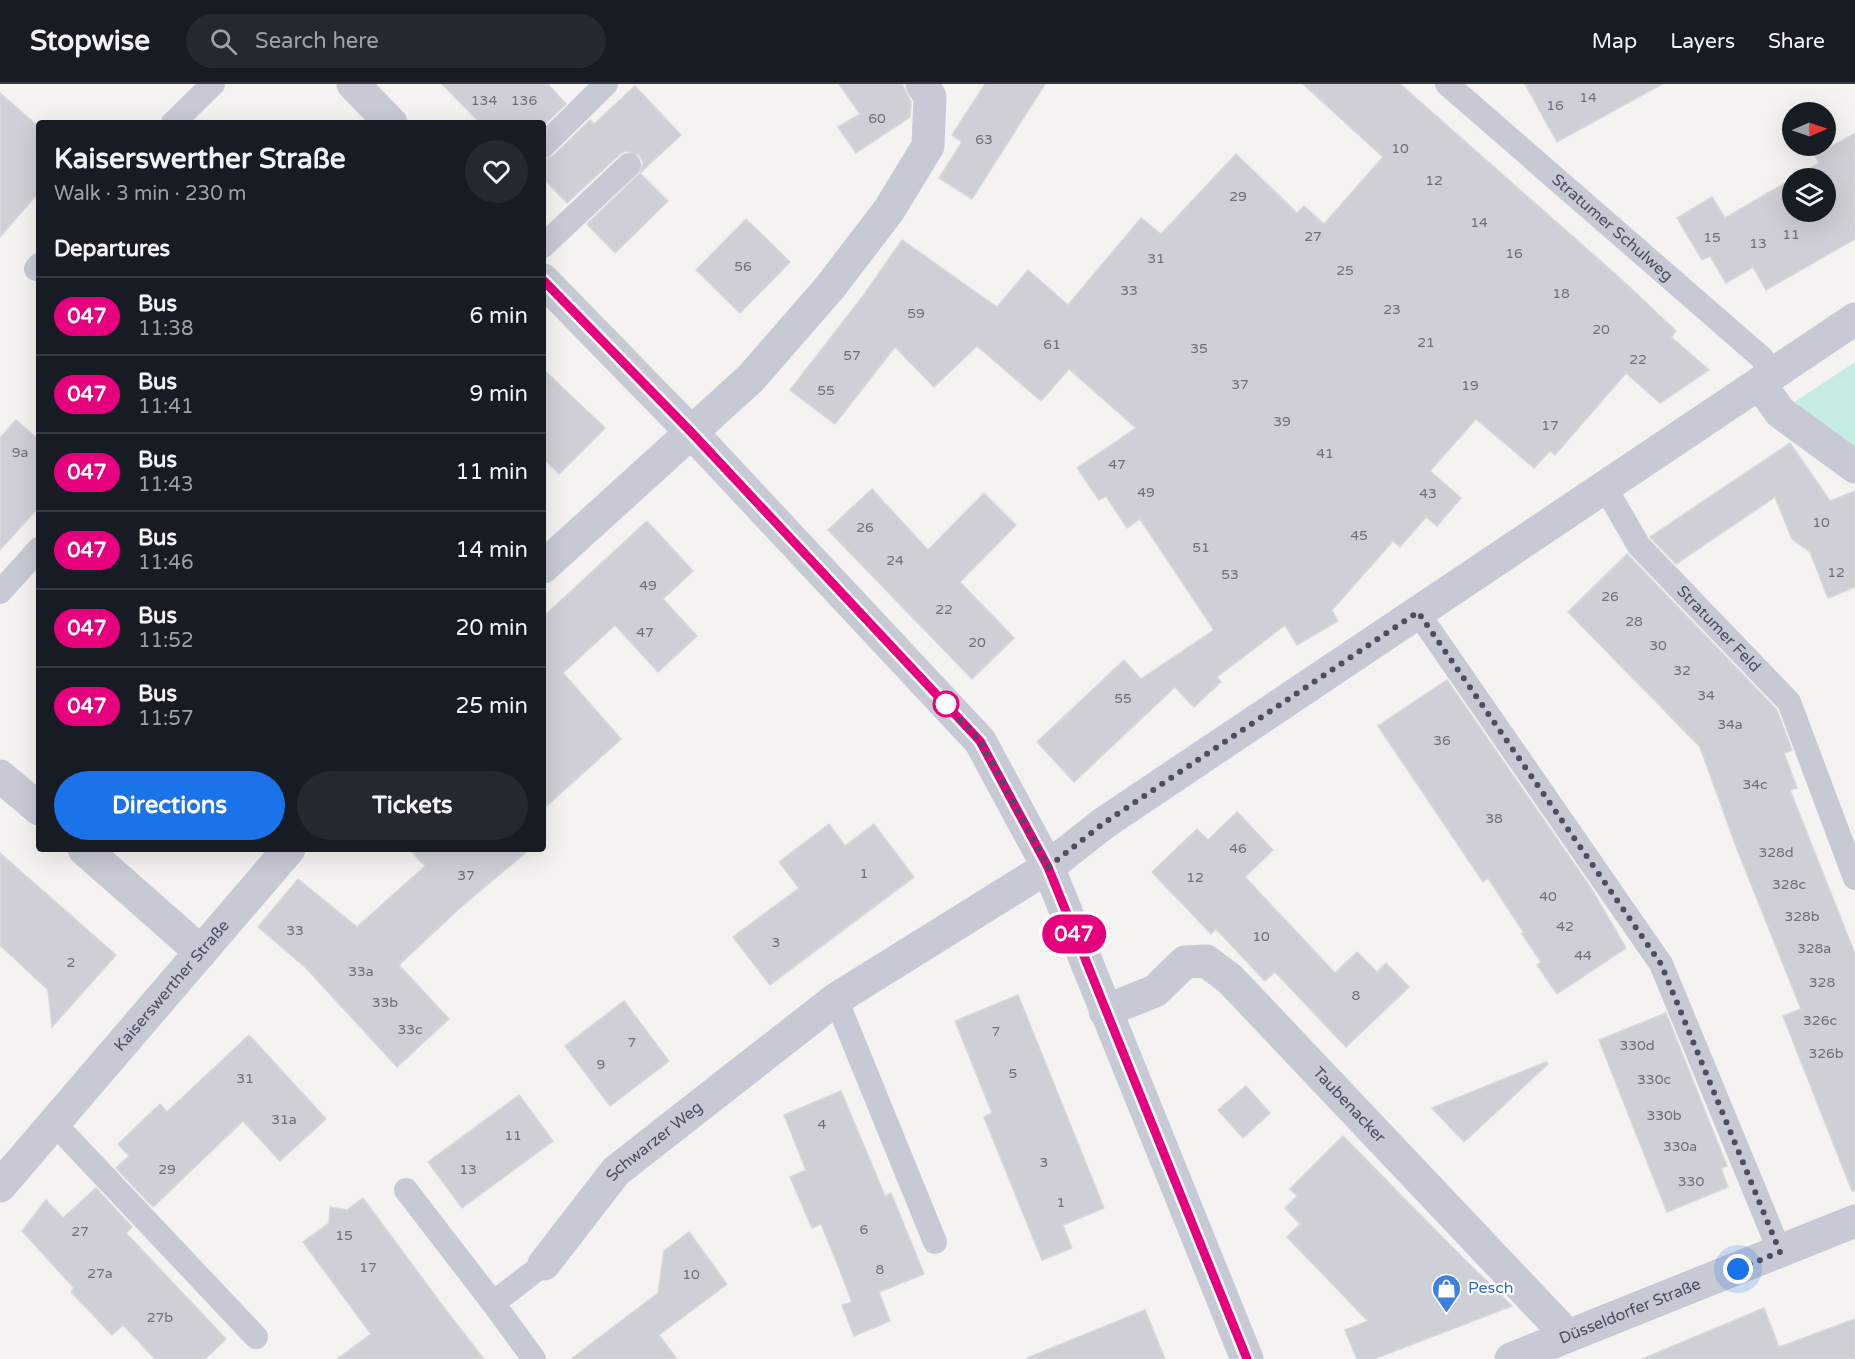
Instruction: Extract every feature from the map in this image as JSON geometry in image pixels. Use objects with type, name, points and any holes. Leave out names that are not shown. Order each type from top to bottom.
[{"type":"street","points":[[353,84],[388,120]]},
{"type":"street","points":[[546,564],[751,378],[831,286],[890,210],[928,146],[932,88]]},
{"type":"street","points":[[546,283],[692,433],[980,741],[1048,867],[1247,1359]]},
{"type":"street","points":[[1048,867],[1104,823],[1855,320]]},
{"type":"street","points":[[1767,379],[1780,411],[1855,467]]},
{"type":"street","points":[[0,776],[36,806]]},
{"type":"street","points":[[87,852],[201,952]]},
{"type":"street","name":"Kaiserswerther Straße","points":[[0,1186],[286,852]]},
{"type":"street","name":"Schwarzer Weg","points":[[544,1264],[616,1171],[836,999],[1048,867]]},
{"type":"street","name":"Taubenacker","points":[[1105,1011],[1155,991],[1185,962],[1206,961],[1230,979],[1568,1336]]},
{"type":"street","name":"Düsseldorfer Straße","points":[[1511,1359],[1855,1221]]},
{"type":"lane","points":[[176,120],[213,84]]},
{"type":"lane","points":[[546,143],[606,84]]},
{"type":"lane","name":"Stratumer Schulweg","points":[[1447,84],[1762,358],[1767,379]]},
{"type":"lane","points":[[546,243],[629,165]]},
{"type":"lane","name":"Stratumer Feld","points":[[1605,487],[1639,546],[1789,702],[1855,878]]},
{"type":"lane","points":[[0,592],[36,552]]},
{"type":"lane","points":[[1418,612],[1661,964],[1780,1252]]},
{"type":"lane","points":[[836,999],[935,1242]]},
{"type":"lane","points":[[54,1123],[256,1337]]},
{"type":"lane","points":[[406,1190],[534,1359]]},
{"type":"lane","name":"Schwarzer Weg","points":[[492,1303],[544,1264]]},
{"type":"green space","points":[[1855,362],[1855,448],[1793,403]]},
{"type":"building","points":[[442,84],[548,84],[566,104],[546,123],[546,120],[477,120]]},
{"type":"building","points":[[839,84],[902,84],[911,102],[910,117],[856,153],[838,127],[860,114]]},
{"type":"building","points":[[985,84],[1045,84],[972,199],[939,178],[962,142],[952,135]]},
{"type":"building","points":[[1303,84],[1400,84],[1621,279],[1676,331],[1671,337],[1709,370],[1660,403],[1626,373],[1555,455],[1550,451],[1534,468],[1476,419],[1430,471],[1461,498],[1437,526],[1426,517],[1400,547],[1393,541],[1332,610],[1338,621],[1297,645],[1285,625],[1217,677],[1221,682],[1194,707],[1175,687],[1074,782],[1037,742],[1124,660],[1141,679],[1214,630],[1140,519],[1127,528],[1106,496],[1099,500],[1077,468],[1136,428],[1069,369],[1041,401],[977,346],[934,387],[895,347],[835,424],[790,390],[863,296],[902,240],[997,307],[1028,270],[1068,305],[1141,218],[1161,234],[1236,154],[1297,213],[1304,206],[1324,224],[1383,157]]},
{"type":"building","points":[[1525,84],[1662,84],[1557,142]]},
{"type":"building","points":[[635,86],[681,135],[640,173],[643,162],[639,155],[626,151],[620,154],[567,203],[546,181],[546,159],[553,156],[590,120],[594,124]]},
{"type":"building","points":[[0,93],[36,124],[36,195],[0,237]]},
{"type":"building","points":[[1855,133],[1855,239],[1766,290],[1753,267],[1726,283],[1710,256],[1702,260],[1677,218],[1712,197],[1725,218],[1782,185],[1782,222],[1836,222],[1836,168],[1811,168],[1819,163],[1815,156],[1836,156],[1836,144]]},
{"type":"building","points":[[640,173],[668,201],[615,253],[587,224]]},
{"type":"building","points":[[746,219],[790,262],[740,313],[696,270]]},
{"type":"building","points":[[546,372],[605,428],[559,474],[546,461]]},
{"type":"building","points":[[16,420],[36,437],[36,510],[0,550],[0,438]]},
{"type":"building","points":[[1790,443],[1830,501],[1855,491],[1855,587],[1828,598],[1810,552],[1792,539],[1775,497],[1676,564],[1650,537]]},
{"type":"building","points":[[872,489],[928,550],[984,493],[1016,525],[960,582],[1014,638],[972,679],[828,530]]},
{"type":"building","points":[[647,521],[693,571],[663,599],[697,636],[658,672],[615,625],[563,673],[621,739],[546,806],[546,614]]},
{"type":"building","points":[[1627,554],[1777,710],[1792,750],[1784,753],[1797,788],[1790,790],[1855,954],[1855,1191],[1852,1191],[1783,1016],[1801,1009],[1737,849],[1700,747],[1568,612]]},
{"type":"building","points":[[1447,680],[1591,888],[1626,948],[1557,994],[1537,965],[1541,962],[1522,934],[1524,933],[1488,878],[1483,882],[1378,726]]},
{"type":"building","points":[[1237,812],[1273,850],[1245,877],[1335,973],[1357,952],[1377,972],[1386,963],[1409,987],[1346,1047],[1275,972],[1265,981],[1216,929],[1211,934],[1152,872],[1197,829],[1208,840]]},
{"type":"building","points":[[829,824],[845,846],[874,824],[914,877],[770,985],[733,937],[799,888],[779,862]]},
{"type":"building","points":[[412,852],[526,852],[461,907],[399,965],[449,1019],[397,1067],[305,967],[258,927],[298,879],[357,927],[425,866]]},
{"type":"building","points":[[0,853],[116,955],[52,1027],[48,990],[0,945]]},
{"type":"building","points":[[1018,995],[1104,1208],[1063,1225],[1072,1248],[1042,1260],[984,1117],[992,1113],[955,1021]]},
{"type":"building","points":[[624,1001],[669,1061],[610,1106],[565,1046]]},
{"type":"building","points":[[1666,1013],[1727,1166],[1721,1168],[1728,1187],[1667,1212],[1599,1040]]},
{"type":"building","points":[[249,1035],[326,1119],[280,1161],[243,1121],[153,1207],[116,1168],[129,1156],[118,1144],[160,1104],[167,1112]]},
{"type":"building","points":[[1546,1062],[1548,1064],[1464,1142],[1432,1108]]},
{"type":"building","points":[[1246,1086],[1270,1113],[1243,1138],[1218,1110]]},
{"type":"building","points":[[841,1091],[885,1196],[891,1193],[924,1274],[879,1292],[890,1321],[854,1336],[842,1305],[852,1302],[837,1263],[821,1224],[812,1228],[790,1177],[806,1170],[784,1115]]},
{"type":"building","points":[[519,1095],[553,1141],[462,1208],[428,1162]]},
{"type":"building","points":[[1343,1136],[1512,1306],[1374,1359],[1357,1359],[1345,1330],[1368,1321],[1287,1237],[1300,1224],[1285,1208],[1297,1196],[1290,1189]]},
{"type":"building","points":[[96,1188],[132,1227],[126,1233],[226,1339],[205,1359],[155,1359],[123,1325],[112,1335],[71,1292],[74,1288],[22,1231],[46,1200],[63,1218]]},
{"type":"building","points":[[363,1198],[484,1359],[337,1359],[371,1334],[303,1242],[329,1223],[330,1207],[347,1210]]},
{"type":"building","points":[[689,1232],[727,1284],[659,1335],[677,1359],[571,1359],[658,1293],[664,1251]]},
{"type":"building","points":[[1764,1308],[1779,1347],[1855,1319],[1855,1359],[1642,1359]]},
{"type":"building","points":[[1145,1310],[1165,1359],[1027,1359],[1027,1358]]},
{"type":"bus line","name":"047","points":[[546,283],[692,433],[980,741],[1033,835],[1048,867],[1247,1359]]},
{"type":"place","name":"Pesch","points":[[1447,1314]]},
{"type":"route","points":[[946,704],[980,741],[1033,835],[1048,867],[1104,823],[1418,612],[1584,849],[1661,964],[1780,1252],[1738,1269]]}]
